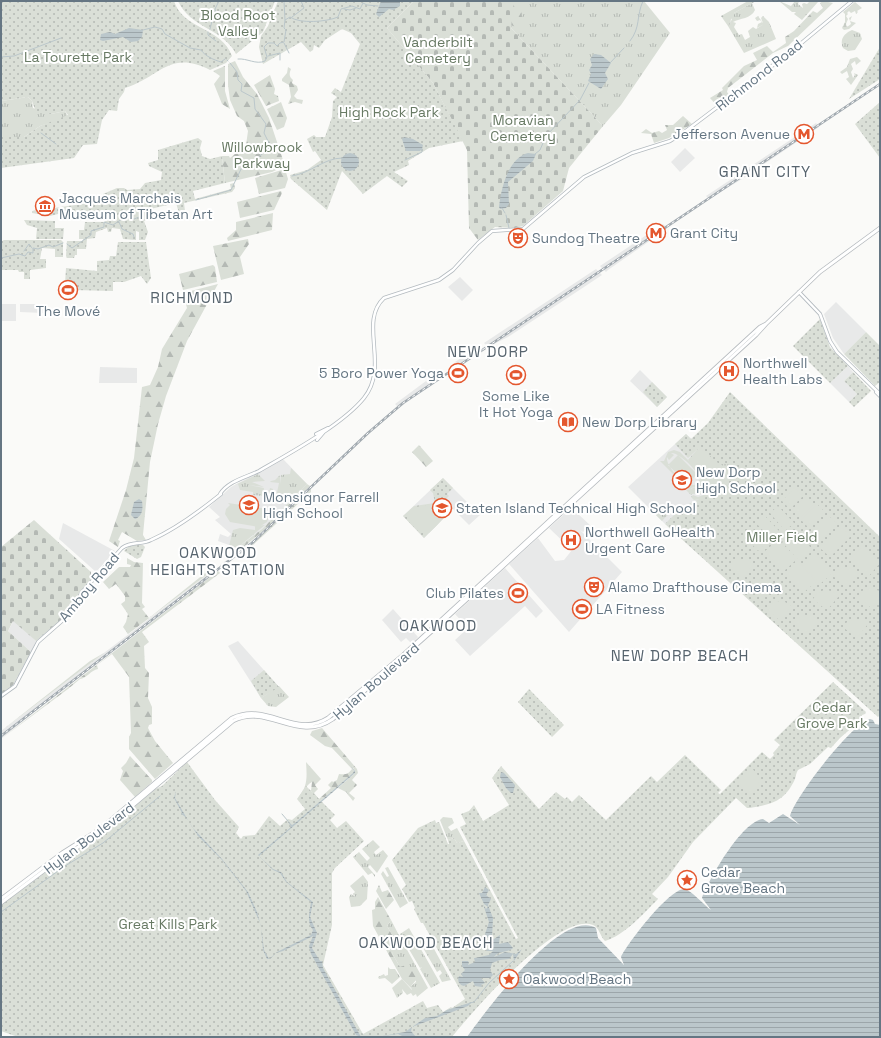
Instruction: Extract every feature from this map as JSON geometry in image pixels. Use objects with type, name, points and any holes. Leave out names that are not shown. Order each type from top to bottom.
[{"type":"main road","name":"Richmond Road","points":[[378,304],[384,298],[444,277],[492,231],[523,229],[584,178],[632,153],[668,141],[684,133],[793,50],[852,1]]},
{"type":"main road","name":"Hylan Boulevard","points":[[1,903],[64,856],[102,832],[233,721],[248,716],[260,716],[296,727],[305,728],[316,727],[330,721],[404,657],[766,324],[822,270],[880,228]]},
{"type":"main road","points":[[799,292],[820,314],[836,349],[880,395]]},
{"type":"main road","name":"Amboy Road","points":[[1,696],[14,686],[38,642],[71,613],[82,592],[121,549],[130,543],[148,542],[159,536],[196,513],[230,485],[257,472],[308,441],[358,405],[371,386],[376,363],[373,316],[378,304]]},
{"type":"main road","name":"Amboy Road","points":[[308,441],[325,432],[328,428]]},
{"type":"main road","points":[[317,440],[325,432]]},
{"type":"main road","name":"Hylan Boulevard","points":[[1,899],[62,853],[100,829],[232,718],[243,714],[258,713],[305,725],[317,724],[328,718],[400,657],[563,510]]},
{"type":"shaded area","points":[[381,1],[400,1],[400,6],[393,10],[389,9],[379,17],[376,14]]},
{"type":"shaded area","points":[[129,28],[143,30],[142,37],[138,41],[131,42],[123,37],[103,41],[100,40],[101,34],[110,32],[115,34]]},
{"type":"shaded area","points":[[594,54],[601,55],[611,63],[605,73],[608,79],[601,89],[588,81],[591,74],[589,70],[592,65],[590,59]]},
{"type":"shaded area","points":[[816,123],[819,127],[742,179],[709,199],[706,196]]},
{"type":"shaded area","points":[[404,137],[413,139],[423,145],[422,149],[420,151],[406,151],[402,139]]},
{"type":"shaded area","points":[[685,148],[695,158],[680,172],[671,162]]},
{"type":"shaded area","points":[[350,153],[356,156],[359,162],[356,168],[350,171],[344,168],[341,162],[344,156]]},
{"type":"shaded area","points":[[528,153],[536,154],[533,161],[508,182],[509,204],[506,208],[500,209],[499,207],[502,192],[507,175],[515,161]]},
{"type":"shaded area","points":[[663,224],[667,228],[664,231],[606,272],[600,266]]},
{"type":"shaded area","points":[[596,269],[602,275],[508,337],[488,347],[484,343]]},
{"type":"shaded area","points":[[460,277],[473,290],[462,301],[448,287]]},
{"type":"shaded area","points":[[836,302],[866,332],[844,354],[833,338],[824,314]]},
{"type":"shaded area","points":[[1,304],[16,304],[16,321],[1,321]]},
{"type":"shaded area","points":[[20,304],[43,304],[43,313],[20,312]]},
{"type":"shaded area","points":[[479,346],[482,351],[459,366],[455,362]]},
{"type":"shaded area","points":[[848,366],[853,372],[844,381],[857,394],[849,402],[830,383]]},
{"type":"shaded area","points":[[100,367],[137,368],[137,383],[99,383]]},
{"type":"shaded area","points":[[640,370],[667,397],[657,407],[630,381]]},
{"type":"shaded area","points":[[426,381],[430,385],[399,408],[395,404]]},
{"type":"shaded area","name":"New Dorp High School","points":[[686,434],[693,440],[728,495],[665,524],[628,487]]},
{"type":"shaded area","name":"Monsignor Farrell High School","points":[[283,459],[307,484],[262,529],[237,548],[218,541],[220,534],[228,537],[231,534],[215,520],[220,517],[209,507],[231,487]]},
{"type":"shaded area","name":"Staten Island Technical High School","points":[[443,478],[480,515],[469,525],[453,509],[424,538],[403,516]]},
{"type":"shaded area","points":[[310,486],[311,488],[273,525],[222,568],[220,565],[257,537]]},
{"type":"shaded area","points":[[139,499],[142,501],[142,512],[138,518],[135,519],[131,515],[134,502]]},
{"type":"shaded area","points":[[570,509],[577,513],[591,526],[588,527],[586,531],[585,530],[583,532],[580,530],[622,572],[569,632],[509,564],[538,538],[555,561],[564,560],[572,550],[549,528]]},
{"type":"shaded area","points":[[63,523],[115,551],[96,572],[59,539]]},
{"type":"shaded area","points":[[216,568],[218,571],[59,692],[1,739],[1,731]]},
{"type":"shaded area","points":[[505,568],[543,611],[536,618],[525,606],[470,656],[455,640],[468,628],[455,614]]},
{"type":"shaded area","points":[[393,609],[418,637],[412,644],[406,638],[401,642],[382,620]]},
{"type":"shaded area","points":[[14,620],[36,641],[31,652],[8,631]]},
{"type":"shaded area","points":[[238,641],[279,687],[261,698],[228,646]]},
{"type":"shaded area","points":[[870,719],[873,720],[875,724],[880,725],[880,1037],[467,1037],[490,1006],[526,965],[545,947],[564,933],[581,926],[596,928],[598,938],[624,965],[621,957],[625,950],[649,918],[668,898],[677,892],[684,889],[687,890],[711,910],[702,898],[719,865],[736,840],[755,822],[763,819],[769,823],[783,814],[800,825],[790,816],[802,793],[838,746],[851,733]]},
{"type":"shaded area","points":[[351,766],[355,771],[355,773],[259,856],[258,855],[291,827],[287,820],[292,825],[295,823],[353,773],[354,771]]},
{"type":"shaded area","points":[[501,772],[504,773],[515,785],[513,793],[506,788],[500,777]]},
{"type":"shaded area","points":[[176,791],[175,798],[189,821],[181,814],[182,813],[174,798]]},
{"type":"shaded area","points":[[193,828],[222,859],[248,892],[260,923],[246,891],[222,860],[197,835]]},
{"type":"shaded area","points":[[259,856],[273,869],[281,872],[287,882],[313,902],[310,917],[317,933],[312,948],[320,961],[322,961],[323,968],[361,1037],[356,1035],[311,954],[309,946],[313,936],[276,953],[269,959],[277,952],[311,935],[313,930],[310,924],[309,916],[311,902],[286,882],[280,873],[273,870]]},
{"type":"shaded area","points":[[485,887],[489,890],[486,895],[491,899],[488,905],[493,918],[492,938],[494,939],[500,935],[499,944],[508,942],[513,948],[509,951],[498,953],[494,957],[505,952],[516,954],[522,949],[514,961],[513,954],[509,959],[492,963],[490,970],[493,975],[490,978],[481,978],[485,983],[481,985],[482,987],[475,986],[473,981],[464,986],[458,981],[459,976],[463,977],[461,974],[465,970],[462,966],[462,961],[468,961],[468,965],[475,962],[474,958],[489,955],[493,951],[486,951],[490,947],[488,938],[485,934],[489,922],[483,904],[486,909],[488,907],[484,904],[479,893],[482,893]]},
{"type":"shaded area","points":[[261,928],[264,950],[269,959],[267,959],[263,950]]},
{"type":"shaded area","points":[[472,1002],[468,1006],[412,1027],[425,1018],[437,1016],[447,1010]]},
{"type":"shaded area","points":[[412,1027],[411,1031],[416,1037],[404,1037],[398,1034],[377,1037],[405,1032]]},
{"type":"green space","name":"La Tourette Park","points":[[1,1],[174,1],[185,18],[220,39],[227,46],[232,56],[226,63],[210,70],[196,64],[174,64],[165,67],[125,88],[119,99],[117,111],[109,110],[102,120],[97,144],[83,145],[74,158],[1,168],[1,137],[24,137],[40,126],[68,115],[65,111],[51,114],[36,112],[32,101],[28,97],[1,101]]},
{"type":"green space","name":"Blood Root Valley","points":[[178,1],[275,1],[263,32],[236,54],[224,39],[190,17],[183,10]]},
{"type":"green space","name":"High Rock Park","points":[[278,1],[414,1],[387,28],[433,83],[463,141],[429,148],[408,161],[409,165],[394,172],[408,181],[402,187],[387,176],[363,194],[342,171],[327,210],[291,179],[290,175],[307,170],[321,160],[315,151],[313,152],[307,139],[314,135],[316,137],[325,137],[332,117],[333,101],[337,97],[331,93],[335,88],[341,92],[360,44],[351,33],[342,29],[325,40],[319,48],[314,45],[313,50],[310,52],[301,42],[263,64],[259,47],[261,36],[268,26]]},
{"type":"green space","name":"Moravian Cemetery","points":[[414,1],[514,1],[511,28],[603,126],[569,168],[563,191],[523,226],[515,228],[495,227],[478,240],[469,228],[467,150],[433,83],[387,28]]},
{"type":"green space","points":[[472,1],[525,1],[520,3],[522,18],[526,26],[525,28],[513,26]]},
{"type":"green space","points":[[514,1],[644,1],[670,33],[621,105],[603,126],[511,28]]},
{"type":"green space","points":[[748,1],[756,1],[734,13],[734,18],[731,19],[728,26],[721,16]]},
{"type":"green space","points":[[779,1],[791,6],[795,1],[799,1],[798,4],[803,8],[802,4],[804,3],[807,4],[810,1],[818,2],[802,20],[794,14],[796,12],[792,12]]},
{"type":"green space","points":[[823,1],[833,3],[788,46],[773,53],[728,88],[727,92],[730,96],[717,106],[710,98],[723,90],[722,88],[744,66],[757,60],[753,53],[767,46],[773,52],[786,43],[785,37],[794,31],[813,11],[817,13],[823,8],[820,3]]},
{"type":"green space","points":[[855,2],[862,8],[857,11],[858,12],[856,14],[855,11],[851,13],[849,11],[847,13],[847,27],[851,24],[850,21],[856,23],[849,29],[844,30],[842,28],[845,22],[845,14],[843,12]]},
{"type":"green space","points":[[752,3],[755,10],[751,15],[733,22],[736,23],[734,27],[739,35],[742,34],[745,40],[750,37],[748,31],[753,27],[756,29],[764,24],[757,28],[758,24],[762,22],[760,20],[757,21],[755,18],[758,16],[763,23],[761,18],[763,16],[769,22],[776,39],[744,53],[728,26],[734,13]]},
{"type":"green space","points":[[852,30],[860,33],[862,39],[855,50],[848,51],[843,48],[842,39]]},
{"type":"green space","points":[[880,47],[880,79],[849,99]]},
{"type":"green space","points":[[857,57],[861,61],[856,65],[855,61],[851,64],[853,69],[851,72],[853,78],[855,75],[854,73],[858,75],[851,85],[846,79],[849,77],[847,71],[842,74],[840,72],[847,67],[850,59]]},
{"type":"green space","name":"Willowbrook Parkway","points":[[235,61],[243,77],[257,94],[269,118],[285,166],[272,172],[225,183],[222,156],[229,156],[230,158],[246,145],[248,131],[244,121],[237,116],[230,100],[228,64]]},
{"type":"green space","name":"Willowbrook Parkway","points":[[225,66],[225,91],[230,109],[222,104],[214,84],[220,76],[213,71]]},
{"type":"green space","points":[[288,67],[291,69],[290,75],[293,80],[292,83],[297,86],[298,90],[294,96],[297,99],[303,100],[302,104],[295,102],[288,104],[291,97],[289,85],[282,81],[282,79],[287,73]]},
{"type":"green space","name":"Willowbrook Parkway","points":[[270,75],[275,89],[274,94],[278,96],[279,101],[266,106],[254,85]]},
{"type":"green space","points":[[28,97],[32,101],[33,108],[51,114],[65,111],[68,117],[40,126],[24,137],[1,137],[1,101]]},
{"type":"green space","name":"Willowbrook Parkway","points":[[281,102],[287,118],[284,127],[277,130],[267,109]]},
{"type":"green space","points":[[880,102],[880,158],[855,124]]},
{"type":"green space","points":[[683,116],[692,124],[669,138],[654,143],[651,134],[641,133],[646,129],[652,133],[659,131],[662,133],[667,130],[665,125],[673,125]]},
{"type":"green space","points":[[198,138],[202,141],[200,148],[202,156],[210,159],[222,156],[225,183],[193,191],[195,199],[231,189],[230,184],[234,183],[235,188],[232,192],[184,203],[185,211],[179,213],[176,203],[146,210],[147,220],[144,221],[148,232],[145,240],[139,240],[139,232],[136,231],[136,240],[123,239],[120,229],[112,228],[111,232],[108,232],[107,228],[96,232],[95,238],[87,239],[86,249],[77,249],[77,255],[75,255],[74,258],[67,258],[67,241],[83,241],[83,239],[79,239],[79,230],[84,230],[85,222],[105,222],[105,212],[58,214],[50,216],[32,213],[32,211],[104,201],[103,194],[117,188],[124,188],[127,190],[140,189],[145,183],[161,180],[162,172],[149,166],[148,163],[158,160],[158,150]]},
{"type":"green space","name":"Willowbrook Parkway","points":[[285,169],[288,179],[285,188],[259,194],[255,178]]},
{"type":"green space","name":"Willowbrook Parkway","points":[[281,191],[282,193],[274,210],[240,218],[237,202]]},
{"type":"green space","name":"Willowbrook Parkway","points":[[273,213],[272,230],[228,241],[227,238],[236,230],[236,222]]},
{"type":"green space","points":[[24,220],[55,221],[55,228],[64,228],[63,239],[36,239],[37,228],[27,225]]},
{"type":"green space","points":[[248,239],[249,244],[240,257],[244,274],[221,280],[213,246]]},
{"type":"green space","points":[[61,240],[63,242],[63,257],[55,257],[55,249],[42,248],[40,259],[46,259],[46,268],[30,270],[30,279],[24,279],[24,272],[19,272],[18,270],[1,270],[2,241]]},
{"type":"green space","points":[[118,242],[146,242],[151,278],[147,284],[141,276],[124,282],[113,282],[113,291],[73,290],[73,284],[65,284],[66,268],[97,271],[97,261],[109,260],[110,256],[116,256]]},
{"type":"green space","points":[[213,265],[215,267],[217,282],[183,290],[179,274]]},
{"type":"green space","points":[[218,284],[187,341],[166,396],[158,424],[150,462],[143,535],[146,540],[137,541],[122,532],[118,540],[120,541],[118,547],[109,541],[126,490],[134,458],[142,387],[150,385],[158,367],[162,349],[187,308],[183,293]]},
{"type":"green space","points":[[820,319],[830,347],[848,366],[830,383],[793,346]]},
{"type":"green space","points":[[866,332],[880,346],[880,382],[875,386],[844,354]]},
{"type":"green space","points":[[853,372],[871,391],[854,407],[849,402],[857,394],[844,381]]},
{"type":"green space","points":[[652,382],[667,397],[657,407],[643,392]]},
{"type":"green space","name":"Miller Field","points":[[730,392],[880,537],[880,715],[878,717],[665,524],[679,511],[701,498],[728,495],[729,477],[731,477],[733,465],[718,463],[700,447],[688,458],[675,444],[686,434],[691,439],[708,423]]},
{"type":"green space","points":[[419,445],[433,461],[426,467],[412,452]]},
{"type":"green space","points":[[700,446],[727,455],[751,493],[694,500],[691,497],[693,495],[698,497],[709,493],[691,495],[686,490],[697,487],[701,481],[700,473],[688,460]]},
{"type":"green space","points":[[674,450],[680,452],[689,461],[699,450],[702,450],[713,460],[708,465],[695,467],[701,479],[699,485],[691,488],[690,491],[660,461],[664,461],[668,452]],"holes":[[[671,453],[683,459],[696,471],[700,479],[697,484],[688,484],[669,466],[667,457],[669,460],[674,455]]]},
{"type":"green space","points":[[678,455],[697,474],[688,484],[668,465]]},
{"type":"green space","points":[[719,465],[730,466],[727,493],[702,489],[703,479],[708,470]]},
{"type":"green space","points":[[291,468],[307,484],[288,503],[282,502],[281,499],[268,497],[270,488],[273,489],[272,496],[276,497],[279,483],[270,482],[275,480],[280,475],[280,484],[281,475],[290,474]]},
{"type":"green space","points":[[258,474],[265,481],[252,482],[264,487],[249,485],[264,488],[263,496],[253,495],[253,492],[240,490],[238,484],[233,486]]},
{"type":"green space","name":"Staten Island Technical High School","points":[[443,478],[453,488],[447,494],[449,496],[441,504],[448,514],[424,538],[403,516],[414,506],[435,503],[433,493],[430,490]]},
{"type":"green space","points":[[307,484],[310,486],[264,530],[239,551],[237,548],[262,529]]},
{"type":"green space","points":[[311,488],[311,492],[242,555],[241,553]]},
{"type":"green space","points":[[794,488],[803,496],[790,509],[782,501]]},
{"type":"green space","points":[[806,496],[814,504],[801,517],[793,509]]},
{"type":"green space","points":[[440,502],[439,504],[442,508],[443,516],[439,523],[429,533],[420,533],[409,522],[407,515],[412,508]]},
{"type":"green space","points":[[228,503],[268,509],[266,510],[269,516],[267,522],[259,527],[230,522],[225,514],[226,509],[230,505]]},
{"type":"green space","points":[[652,504],[662,511],[670,505],[672,510],[662,521],[649,508]]},
{"type":"green space","points":[[817,504],[825,512],[809,528],[801,520]]},
{"type":"green space","points":[[778,506],[794,523],[785,531],[770,513]]},
{"type":"green space","points":[[764,515],[781,533],[773,541],[756,523]]},
{"type":"green space","points":[[829,516],[838,524],[818,544],[810,535]]},
{"type":"green space","points":[[34,520],[91,572],[91,579],[70,612],[36,641],[13,621],[8,631],[31,652],[13,685],[1,694],[1,547]]},
{"type":"green space","points":[[265,525],[237,548],[229,546],[233,530],[240,528],[255,530],[255,526]]},
{"type":"green space","points":[[751,527],[767,543],[758,551],[743,534]]},
{"type":"green space","points":[[841,527],[851,536],[830,557],[820,548]]},
{"type":"green space","points":[[794,530],[813,550],[800,562],[782,542]]},
{"type":"green space","points":[[778,540],[796,560],[783,572],[765,551]]},
{"type":"green space","points":[[143,545],[145,547],[141,557],[137,559],[124,551],[128,547]]},
{"type":"green space","points":[[863,546],[880,563],[869,576],[851,558]]},
{"type":"green space","points":[[815,552],[833,573],[820,584],[802,564]]},
{"type":"green space","points":[[127,558],[134,562],[143,563],[142,603],[145,607],[142,609],[149,618],[214,566],[216,568],[128,634],[123,627],[128,614],[121,604],[125,601],[125,596],[116,584],[109,589],[103,582],[119,567],[130,567],[131,565],[127,564]]},
{"type":"green space","points":[[740,559],[747,560],[754,564],[743,577],[728,567],[733,561]]},
{"type":"green space","points":[[798,561],[816,582],[803,593],[785,573]]},
{"type":"green space","points":[[845,567],[859,573],[848,586],[845,586],[833,576],[837,570]]},
{"type":"green space","points":[[218,571],[220,573],[142,632],[149,642],[144,646],[145,668],[149,673],[148,698],[152,707],[152,724],[149,725],[148,728],[155,741],[173,763],[155,779],[129,749],[129,737],[131,733],[129,677],[112,654],[97,665],[98,669],[80,679],[1,739]]},
{"type":"green space","points":[[759,579],[767,580],[774,585],[763,598],[760,598],[748,588],[752,582]]},
{"type":"green space","points":[[869,588],[880,591],[880,598],[873,607],[870,607],[858,597],[862,591]]},
{"type":"green space","points":[[824,590],[832,591],[839,596],[828,609],[825,609],[813,599],[817,593]]},
{"type":"green space","points":[[777,601],[785,602],[792,606],[781,619],[778,619],[766,609],[770,604]]},
{"type":"green space","points":[[804,615],[812,616],[819,621],[808,634],[805,634],[793,623],[797,618]]},
{"type":"green space","points":[[854,619],[862,620],[868,624],[857,638],[843,627],[847,622]]},
{"type":"green space","points":[[104,653],[1,731],[90,661]]},
{"type":"green space","points":[[264,670],[279,687],[261,698],[251,681]]},
{"type":"green space","points":[[833,682],[866,712],[862,715],[862,719],[831,748],[828,747],[810,764],[798,770],[791,786],[782,797],[772,803],[750,808],[747,808],[736,798],[693,842],[668,877],[652,894],[658,899],[627,929],[605,941],[597,928],[593,925],[578,925],[559,933],[517,966],[496,987],[452,1037],[18,1037],[1,1031],[1,905],[66,857],[102,834],[155,789],[162,786],[187,762],[215,800],[239,827],[236,833],[241,839],[243,836],[255,835],[269,816],[280,826],[288,819],[292,820],[305,809],[297,799],[306,786],[335,815],[330,820],[337,828],[346,821],[364,841],[335,868],[332,873],[332,925],[323,965],[363,1034],[423,1001],[427,1008],[438,1005],[443,1012],[465,999],[423,923],[421,923],[412,901],[409,902],[402,889],[406,885],[392,860],[418,828],[435,820],[436,823],[439,822],[448,844],[448,840],[454,838],[457,843],[464,841],[516,939],[518,938],[460,827],[466,824],[461,814],[469,811],[474,805],[483,821],[509,805],[492,778],[501,766],[539,809],[556,792],[565,799],[567,797],[572,802],[579,795],[606,820],[651,776],[657,782],[685,755],[721,790],[718,793],[720,794],[762,752],[770,759],[780,745],[774,740]]},
{"type":"green space","points":[[279,686],[289,697],[276,707],[268,706],[261,698]]},
{"type":"green space","points":[[529,689],[564,725],[552,737],[518,702]]},
{"type":"green space","points":[[322,728],[357,769],[358,773],[352,780],[357,785],[349,793],[355,798],[353,801],[346,792],[338,788],[355,773],[352,766],[354,773],[319,802],[311,791],[312,782],[301,795],[305,786],[306,762],[321,779],[315,785],[318,789],[314,793],[319,799],[331,788],[328,785],[332,781],[337,780],[339,774],[347,774],[352,769],[332,748],[325,746],[310,735],[312,731]]},
{"type":"green space","points":[[130,756],[152,780],[152,782],[135,797],[120,780],[123,771],[121,768]]},
{"type":"green space","points":[[751,767],[761,779],[754,792],[747,793],[737,783],[737,780]]},
{"type":"green space","points":[[443,817],[452,818],[454,823],[448,827],[451,831],[457,828],[464,841],[457,843],[454,838],[448,840],[440,820]]},
{"type":"green space","points":[[373,840],[380,847],[374,852],[376,855],[383,850],[388,856],[377,873],[370,865],[368,867],[375,877],[372,873],[368,875],[353,857],[359,852],[367,861],[370,858],[362,849]]},
{"type":"green space","points":[[388,867],[408,903],[400,908],[381,874],[383,871],[387,877],[389,876],[385,868]]},
{"type":"green space","points":[[363,875],[368,882],[367,899],[360,906],[351,907],[349,897],[351,894],[356,897],[353,894],[355,892],[350,886]]},
{"type":"green space","points":[[379,885],[382,892],[388,890],[394,900],[386,909],[376,891]]},
{"type":"green space","points":[[378,897],[391,920],[387,926],[395,940],[397,950],[392,953],[400,967],[406,965],[416,970],[417,979],[411,986],[413,990],[402,979],[373,926],[372,910],[375,909],[375,902]]},
{"type":"green space","points":[[391,920],[403,943],[398,946],[399,949],[405,946],[428,988],[417,997],[416,994],[413,996],[411,993],[407,995],[402,989],[403,993],[397,998],[392,988],[402,979],[412,990],[411,986],[416,982],[415,973],[400,967],[392,953],[396,949],[395,940],[387,926]]},
{"type":"green space","points":[[409,928],[440,983],[431,988],[420,969],[422,967],[420,968],[400,934]]},
{"type":"green space","points":[[422,936],[423,938],[426,936],[430,943],[426,945],[429,950],[433,947],[451,980],[442,982],[439,976],[442,973],[440,970],[437,972],[418,939]]},
{"type":"green space","points":[[388,967],[390,969],[395,969],[400,977],[392,984],[385,978],[379,979],[378,977],[384,974],[385,976],[388,975]]},
{"type":"waterway","points":[[210,29],[213,17],[216,14],[215,9],[219,1]]},
{"type":"waterway","points":[[284,1],[285,20]]},
{"type":"waterway","points":[[292,17],[304,8],[301,1]]},
{"type":"waterway","points":[[630,41],[636,31],[643,1]]},
{"type":"waterway","points":[[238,59],[245,59],[255,62],[265,61],[267,57],[264,47],[268,43],[274,43],[277,46],[284,42],[286,30],[284,28],[285,20],[290,17],[300,21],[320,21],[338,17],[341,9],[352,6],[360,9],[363,3],[378,6]]},
{"type":"waterway","points":[[344,9],[350,10],[356,8]]},
{"type":"waterway","points":[[143,30],[155,27],[162,29],[165,34],[190,48],[201,50],[213,59],[221,62],[225,59]]},
{"type":"waterway","points":[[208,32],[208,35],[216,41]]},
{"type":"waterway","points":[[1,57],[14,56],[61,38]]},
{"type":"waterway","points":[[284,43],[289,53]]},
{"type":"waterway","points":[[610,63],[624,48]]},
{"type":"waterway","points":[[268,56],[280,53],[280,60]]},
{"type":"waterway","points":[[196,200],[231,190],[245,163],[256,159],[271,147],[264,133],[266,124],[255,109],[254,98],[241,91],[242,84],[238,80],[237,72],[230,63]]},
{"type":"waterway","points":[[535,154],[540,150],[546,136],[580,100],[589,83]]},
{"type":"waterway","points":[[41,133],[56,144]]},
{"type":"waterway","points":[[405,160],[422,152],[422,149]]},
{"type":"waterway","points":[[292,176],[305,172],[329,160],[342,158]]},
{"type":"waterway","points":[[502,208],[505,213]]},
{"type":"waterway","points":[[67,244],[72,248],[91,235],[91,231],[104,227],[104,222],[113,225],[128,215],[134,219],[142,216],[144,219]]},
{"type":"waterway","points":[[506,215],[509,228]]},
{"type":"waterway","points":[[119,222],[122,229],[133,234],[134,237]]},
{"type":"waterway","points":[[1,258],[19,254],[25,256],[28,252],[33,253],[33,248],[38,249],[49,245],[53,247],[63,243]]},
{"type":"waterway","points":[[24,251],[29,244],[32,248]]},
{"type":"waterway","points":[[1,912],[65,866],[103,843],[160,796]]},
{"type":"waterway","points":[[282,814],[288,821]]},
{"type":"waterway","points":[[470,1003],[474,1002],[489,983],[513,961]]},
{"type":"railway","points":[[1,736],[252,543],[368,433],[403,403],[880,84]]},
{"type":"place","name":"Jefferson Avenue","points":[[804,134]]},
{"type":"place","name":"Jacques Marchais Museum of Tibetan Art","points":[[45,206]]},
{"type":"place","name":"Grant City","points":[[656,233]]},
{"type":"place","name":"Sundog Theatre","points":[[518,238]]},
{"type":"place","name":"The Mové","points":[[68,290]]},
{"type":"place","name":"Northwell Health Labs","points":[[729,371]]},
{"type":"place","name":"5 Boro Power Yoga","points":[[458,373]]},
{"type":"place","name":"Some Like It Hot Yoga","points":[[516,375]]},
{"type":"place","name":"New Dorp Library","points":[[568,422]]},
{"type":"place","name":"New Dorp High School","points":[[682,480]]},
{"type":"place","name":"Monsignor Farrell High School","points":[[249,505]]},
{"type":"place","name":"Staten Island Technical High School","points":[[442,508]]},
{"type":"place","name":"Northwell GoHealth Urgent Care","points":[[571,540]]},
{"type":"place","name":"Alamo Drafthouse Cinema","points":[[594,587]]},
{"type":"place","name":"Club Pilates","points":[[518,593]]},
{"type":"place","name":"LA Fitness","points":[[582,609]]},
{"type":"place","name":"Cedar Grove Beach","points":[[687,880]]},
{"type":"place","name":"Oakwood Beach","points":[[509,979]]},
{"type":"district","name":"GRANT CITY","points":[[765,171]]},
{"type":"district","name":"RICHMOND","points":[[192,297]]},
{"type":"district","name":"NEW DORP","points":[[488,351]]},
{"type":"district","name":"OAKWOOD HEIGHTS STATION","points":[[218,560]]},
{"type":"district","name":"OAKWOOD","points":[[438,625]]},
{"type":"district","name":"NEW DORP BEACH","points":[[680,655]]},
{"type":"district","name":"OAKWOOD BEACH","points":[[426,942]]},
{"type":"park label","name":"Vanderbilt Cemetery","points":[[438,50]]},
{"type":"park label","name":"Cedar Grove Park","points":[[832,716]]},
{"type":"park label","name":"Great Kills Park","points":[[168,924]]}]
